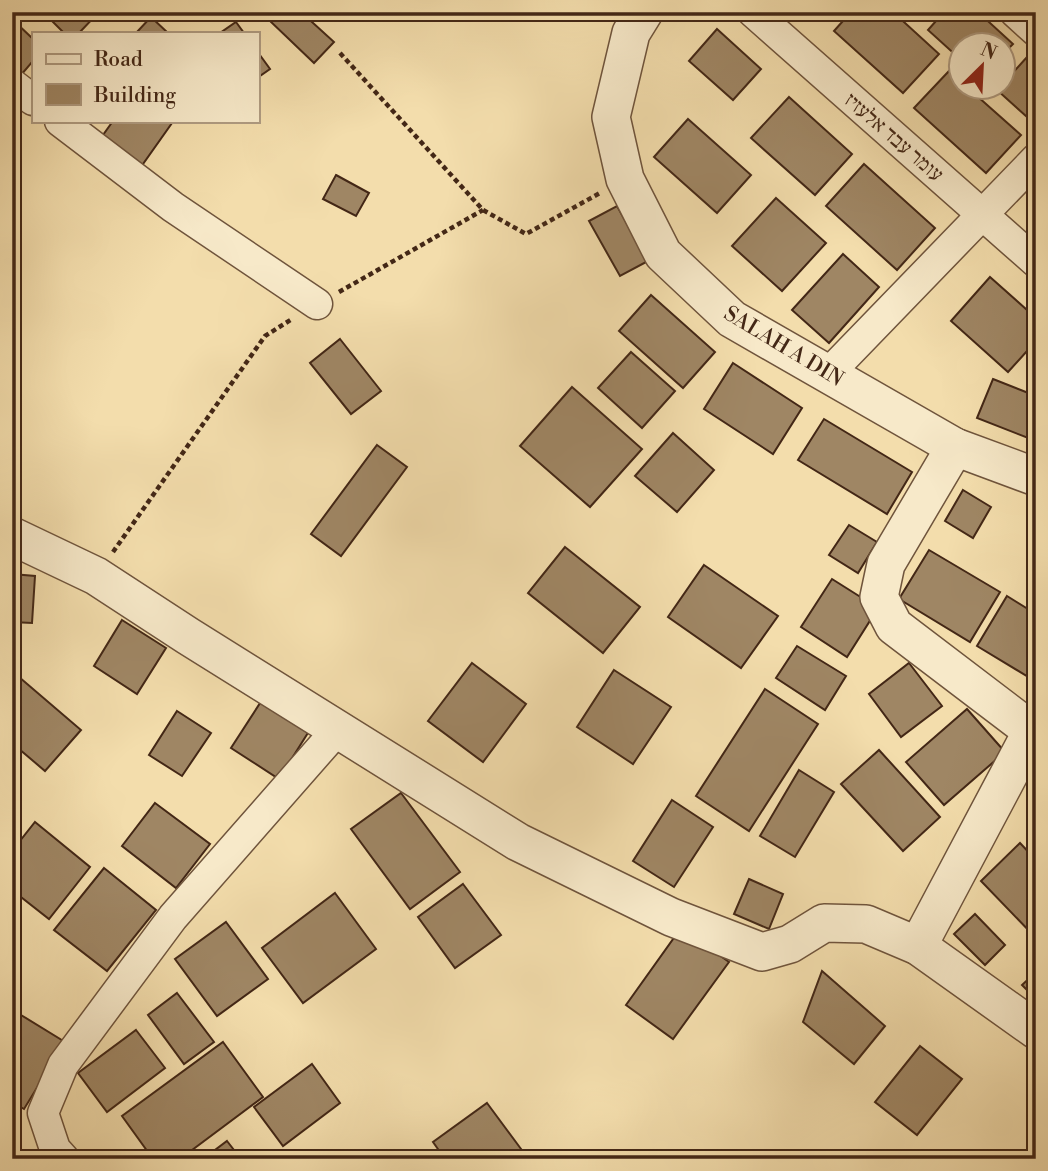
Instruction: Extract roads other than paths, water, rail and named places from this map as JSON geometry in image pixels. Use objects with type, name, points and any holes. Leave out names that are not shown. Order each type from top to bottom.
[{"type":"street","name":"SALAH A DIN","points":[[643,12],[631,33],[611,117],[625,179],[663,254],[732,319],[956,447],[1036,477]]},
{"type":"street","name":"עומר עבד אלעזיז","points":[[753,12],[1036,262]]},
{"type":"street","points":[[1015,12],[1036,31]]},
{"type":"street","points":[[12,84],[32,99]]},
{"type":"street","points":[[61,122],[173,207],[317,304]]},
{"type":"street","points":[[828,373],[1036,159]]},
{"type":"street","points":[[918,946],[1032,731],[894,626],[879,597],[886,564],[956,447]]},
{"type":"street","points":[[12,536],[96,576],[518,842],[671,917],[762,952],[790,944],[824,923],[866,924],[918,946],[1036,1030]]},
{"type":"street","points":[[64,1159],[55,1150],[43,1114],[63,1065],[173,917],[338,730]]}]
